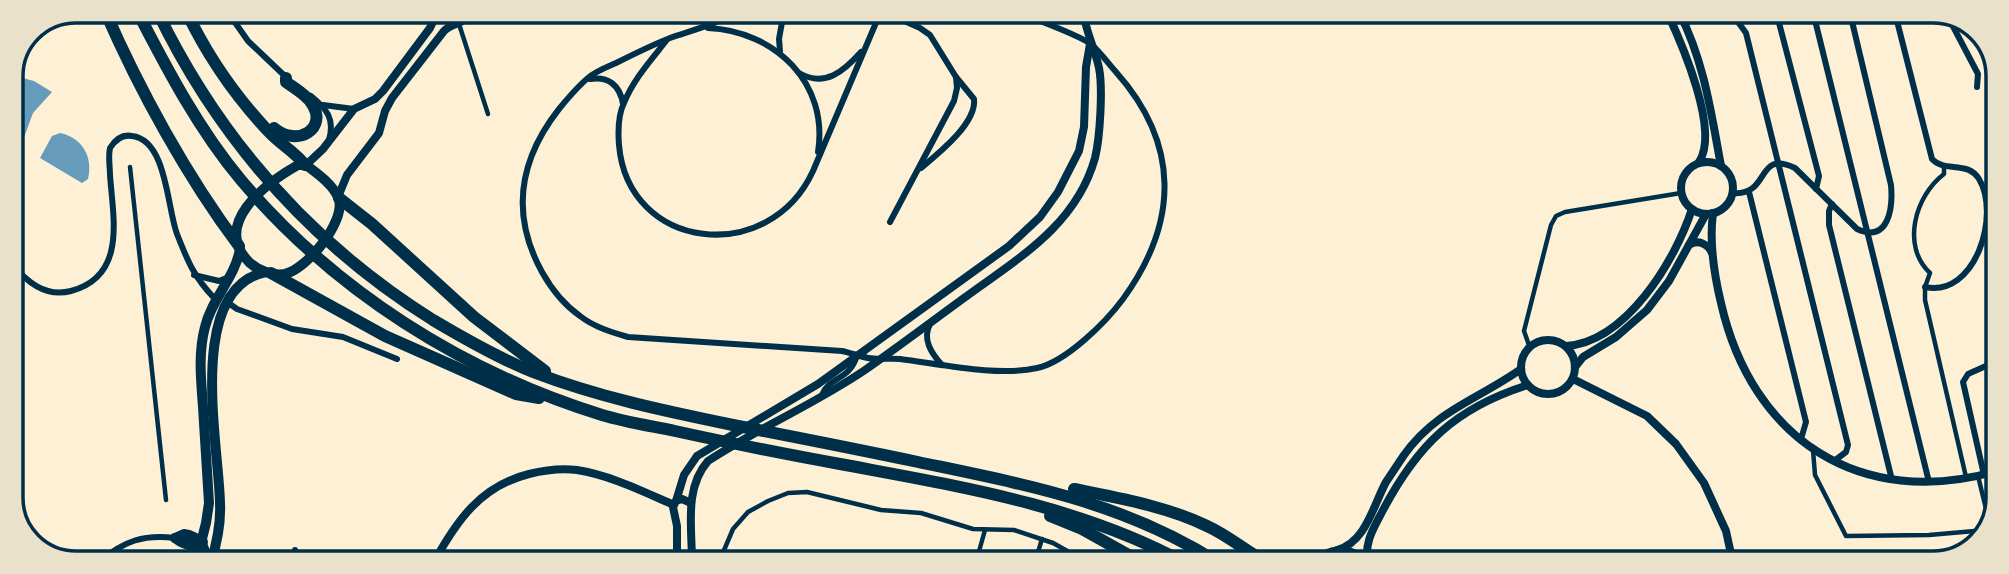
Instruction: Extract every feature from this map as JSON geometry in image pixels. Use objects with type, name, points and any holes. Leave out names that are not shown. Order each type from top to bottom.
[{"type":"highway","points":[[111,23],[127,59],[182,159],[239,248]]},
{"type":"highway","points":[[144,23],[182,94],[240,179],[281,222],[342,278],[415,330],[495,374],[605,416],[1014,501],[1109,526],[1163,551]]},
{"type":"highway","points":[[163,23],[186,67],[238,145],[285,201],[318,234],[404,302],[504,359],[560,382],[626,402],[1050,490],[1151,524],[1198,551]]},
{"type":"highway","points":[[193,23],[235,91],[270,133],[306,165]]},
{"type":"highway","points":[[235,91],[280,133],[286,136],[301,136],[312,128],[316,114],[310,101],[286,82],[286,78]]},
{"type":"highway","points":[[339,198],[372,224],[474,317],[560,382]]},
{"type":"highway","points":[[268,273],[385,336],[516,394],[564,402]]},
{"type":"highway","points":[[1050,490],[1075,489],[1183,516],[1207,525],[1249,551]]},
{"type":"highway","points":[[1014,501],[1082,528],[1122,551]]},
{"type":"main road","points":[[198,551],[207,513],[201,357],[204,330],[215,299],[238,260],[236,233],[238,220],[246,206],[284,173],[298,165],[306,165],[339,198],[340,213],[335,225],[304,262],[286,274],[268,273],[247,279],[227,302],[216,330],[212,370],[220,515],[214,551]]},
{"type":"main road","points":[[239,248],[254,267],[268,273]]},
{"type":"main road","points":[[180,538],[198,526],[207,513]]},
{"type":"main road","points":[[201,543],[214,532],[220,515]]},
{"type":"main road","points":[[180,538],[198,539],[205,551]]},
{"type":"main road","points":[[180,538],[189,551]]},
{"type":"main road","points":[[1332,551],[1341,551]]},
{"type":"street","points":[[235,23],[248,41],[286,78],[323,105],[331,116],[329,141]]},
{"type":"street","points":[[323,105],[354,109],[364,106],[383,90],[432,23]]},
{"type":"street","points":[[452,23],[457,24]]},
{"type":"street","points":[[717,23],[667,39],[599,71],[582,83],[552,118],[539,139],[529,162],[521,204],[531,250],[560,300],[594,325],[628,337],[842,351],[879,359],[993,370],[1035,369],[1047,366],[1099,327],[1136,281],[1145,265],[1166,198],[1165,169],[1158,140],[1135,94],[1090,44],[1043,23]]},
{"type":"street","points":[[780,51],[782,23]]},
{"type":"street","points":[[582,83],[597,78],[612,82],[622,96],[620,151],[627,176],[650,208],[683,229],[722,236],[760,227],[792,204],[813,171],[876,23]]},
{"type":"street","points":[[908,23],[926,31],[956,78],[974,99],[974,112],[940,153],[917,171]]},
{"type":"street","points":[[692,551],[691,503],[699,471],[708,461],[865,370],[1022,259],[1052,232],[1077,198],[1095,157],[1099,129],[1099,69],[1085,23]]},
{"type":"street","points":[[1672,23],[1695,79],[1705,144],[1699,162],[1686,171],[1681,193],[1692,209],[1709,214]]},
{"type":"street","points":[[1739,23],[1746,33],[1848,445],[1846,452],[1833,461]]},
{"type":"street","points":[[1779,23],[1819,176],[1816,189]]},
{"type":"street","points":[[1816,23],[1929,482]]},
{"type":"street","points":[[1733,193],[1749,192],[1756,186],[1765,170],[1784,163],[1794,168],[1857,229],[1867,232],[1883,228],[1890,214],[1891,185],[1853,23]]},
{"type":"street","points":[[1897,23],[1930,155],[1935,162],[1965,167],[1972,171],[1980,181],[1986,206],[1985,232],[1977,255],[1960,278],[1941,288],[1925,287]]},
{"type":"street","points":[[457,24],[488,114]]},
{"type":"street","points":[[339,198],[347,175],[379,133],[392,97],[448,27],[457,24]]},
{"type":"street","points":[[1685,24],[1703,71],[1721,166]]},
{"type":"street","points":[[1954,27],[1978,74],[1977,87]]},
{"type":"street","points":[[701,28],[730,29],[744,33],[780,51],[797,71],[811,94],[818,119],[819,145],[813,171]]},
{"type":"street","points":[[623,104],[638,78],[667,39]]},
{"type":"street","points":[[677,551],[677,526],[672,510],[690,465],[705,450],[789,403],[1009,246],[1040,217],[1058,192],[1079,151],[1084,127],[1086,67],[1090,44]]},
{"type":"street","points":[[797,71],[807,77],[830,78],[841,72],[865,48]]},
{"type":"street","points":[[890,222],[954,101],[956,78]]},
{"type":"street","points":[[364,106],[378,112],[382,123]]},
{"type":"street","points":[[306,165],[354,109]]},
{"type":"street","points":[[23,278],[46,291],[64,292],[75,290],[99,274],[109,259],[114,243],[109,154],[113,143],[129,135],[141,139],[155,154],[161,166],[175,229],[194,275],[215,299]]},
{"type":"street","points":[[1575,367],[1583,357],[1616,337],[1647,310],[1669,281],[1709,214],[1726,206],[1733,193],[1731,177],[1714,162],[1699,162]]},
{"type":"street","points":[[1944,165],[1944,174],[1925,193],[1916,219],[1915,248],[1919,260],[1930,273],[1925,287],[1925,300],[1966,478]]},
{"type":"street","points":[[130,167],[166,500]]},
{"type":"street","points":[[1749,192],[1806,422],[1801,439]]},
{"type":"street","points":[[1530,348],[1524,331],[1551,225],[1556,216],[1565,212],[1681,193]]},
{"type":"street","points":[[1832,204],[1829,225],[1892,480]]},
{"type":"street","points":[[1566,346],[1581,344],[1596,337],[1622,319],[1641,300],[1671,260],[1692,209]]},
{"type":"street","points":[[1709,214],[1723,313],[1739,360],[1752,385],[1772,412],[1812,449],[1864,474],[1892,480],[1929,482],[1986,474]]},
{"type":"street","points":[[1689,245],[1696,242],[1705,244],[1713,256]]},
{"type":"street","points":[[194,275],[219,281],[229,277]]},
{"type":"street","points":[[227,302],[237,309],[292,329],[343,337],[397,359]]},
{"type":"street","points":[[931,321],[926,341],[934,357],[942,365]]},
{"type":"street","points":[[1547,340],[1566,346],[1571,352],[1575,367],[1573,379],[1567,386],[1553,394],[1540,393],[1528,385],[1521,369],[1530,348],[1547,340]]},
{"type":"street","points":[[857,355],[865,370]]},
{"type":"street","points":[[821,395],[824,388],[849,372],[857,355]]},
{"type":"street","points":[[1986,366],[1968,374],[1963,382],[1986,501]]},
{"type":"street","points":[[1336,550],[1354,541],[1361,532],[1387,482],[1417,439],[1461,403],[1502,383],[1521,369]]},
{"type":"street","points":[[1573,379],[1647,416],[1676,444],[1704,483],[1726,531],[1730,551]]},
{"type":"street","points":[[1366,551],[1370,537],[1395,487],[1423,448],[1462,415],[1506,392],[1528,385]]},
{"type":"street","points":[[1812,449],[1815,475],[1846,536],[1929,535],[1975,531]]},
{"type":"street","points":[[440,551],[458,521],[480,498],[507,481],[537,472],[562,469],[586,472],[675,503],[682,499],[691,503]]},
{"type":"street","points":[[724,551],[733,529],[748,512],[788,493],[807,492],[881,510],[921,513],[962,527],[1014,530],[1042,539],[1065,551]]},
{"type":"street","points":[[675,516],[684,520],[692,514]]},
{"type":"street","points":[[979,551],[985,530]]},
{"type":"street","points":[[116,551],[128,543],[153,535],[180,538]]},
{"type":"street","points":[[1038,551],[1042,539]]},
{"type":"water","points":[[23,78],[34,81],[52,92],[33,113],[23,140]]},
{"type":"water","points":[[60,133],[75,139],[87,156],[88,179],[82,183],[40,158],[52,136]]}]
